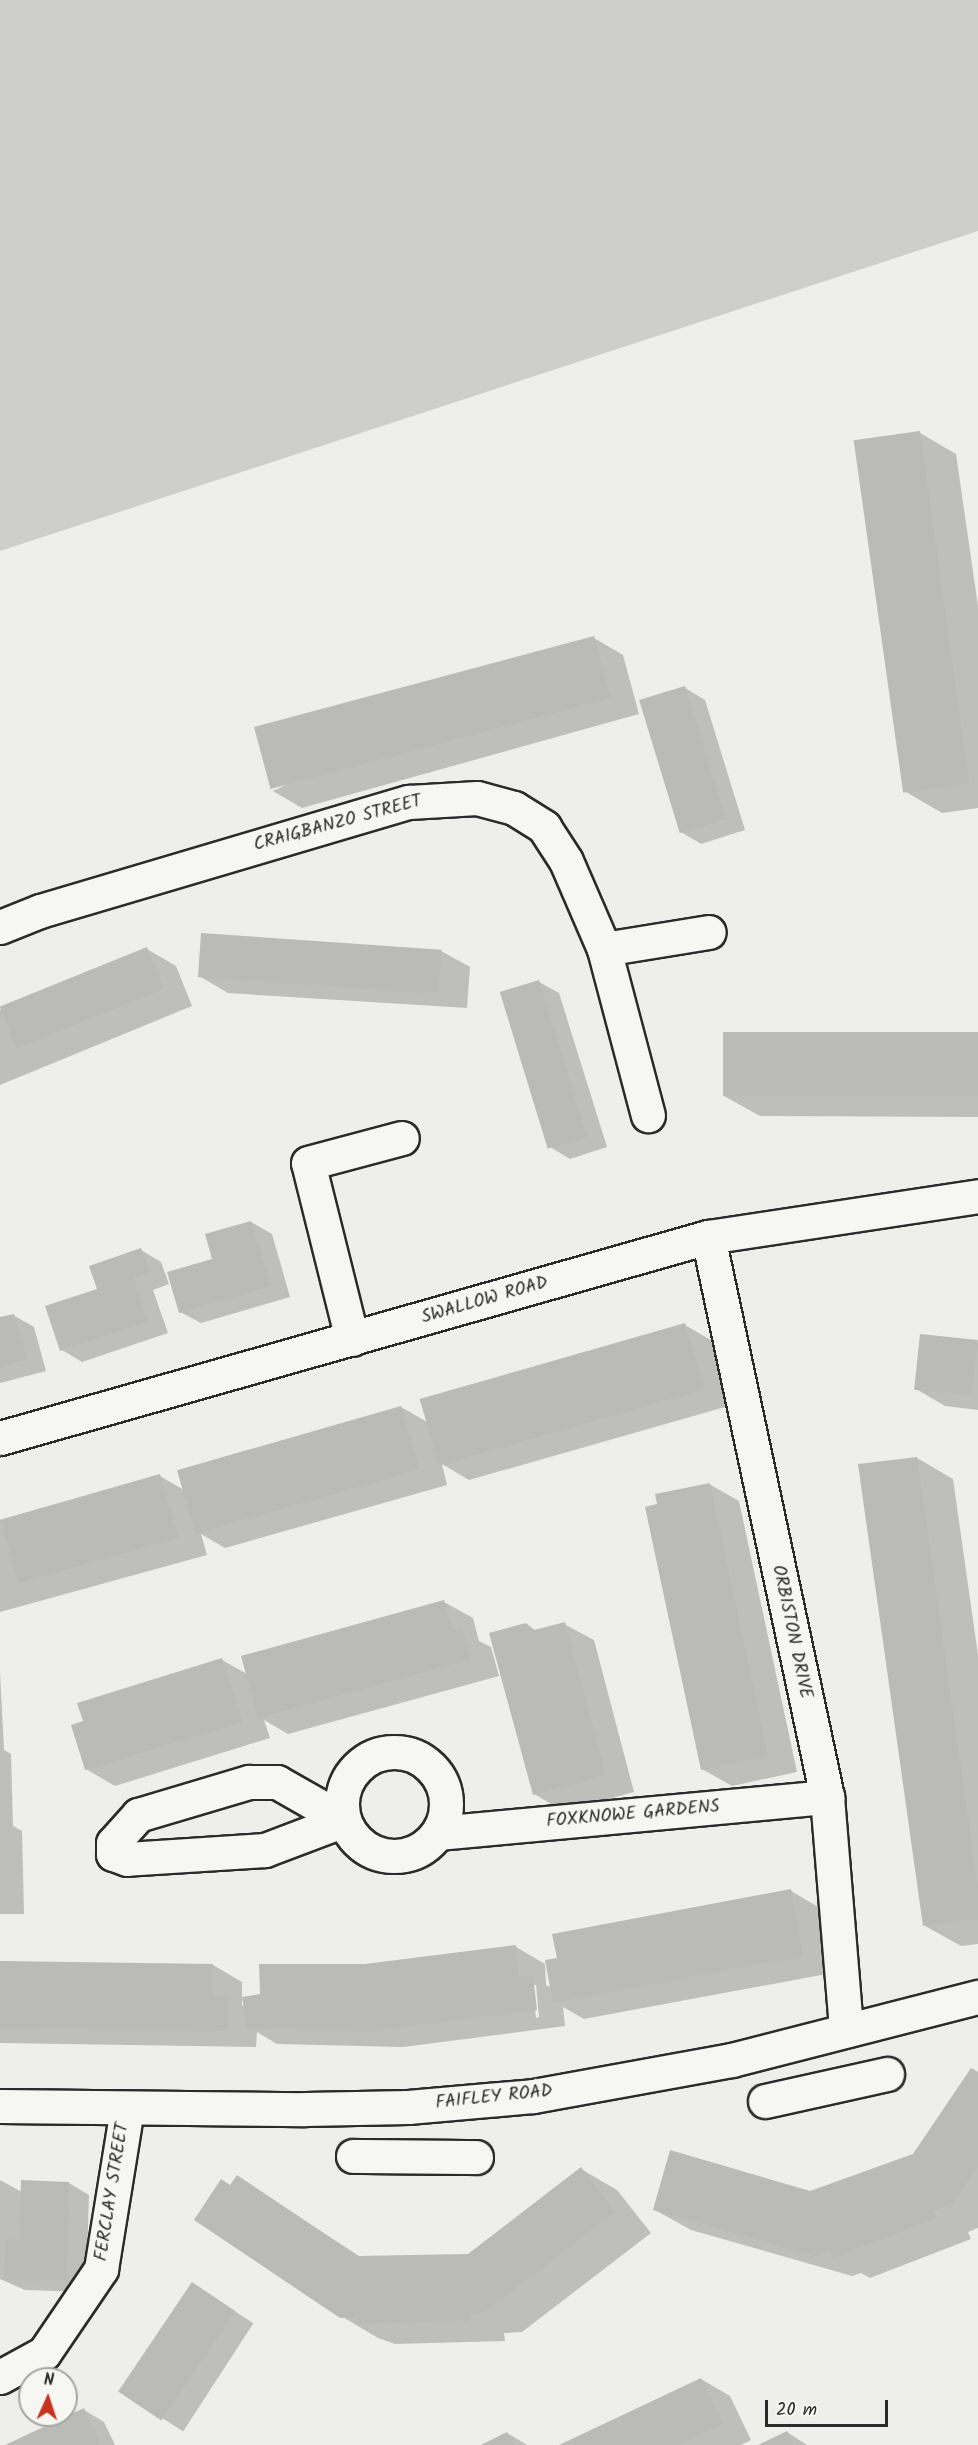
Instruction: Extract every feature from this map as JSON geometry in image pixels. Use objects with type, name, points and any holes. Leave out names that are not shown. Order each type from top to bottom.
[{"type":"street","name":"CRAIGBANZO STREET","points":[[0,927],[62,904],[409,802],[477,798],[514,808],[544,827],[566,861],[604,949],[648,1115]]},
{"type":"street","points":[[604,949],[709,932]]},
{"type":"street","points":[[352,1339],[308,1163],[402,1138]]},
{"type":"street","name":"SWALLOW ROAD","points":[[0,1438],[708,1237],[978,1196]]},
{"type":"street","name":"ORBISTON DRIVE","points":[[708,1237],[827,1797],[831,2086]]},
{"type":"street","points":[[398,1751],[416,1756],[441,1780],[446,1798],[446,1816],[438,1833],[412,1853],[387,1855],[363,1847],[344,1820],[341,1803],[352,1772],[380,1753],[398,1751]]},
{"type":"street","points":[[249,1782],[277,1782],[344,1820],[265,1850],[128,1859],[113,1854],[113,1843],[138,1815],[249,1782]]},
{"type":"street","name":"FOXKNOWE GARDENS","points":[[438,1833],[827,1797]]},
{"type":"street","name":"FAIFLEY ROAD","points":[[0,2106],[408,2107],[533,2096],[732,2060],[978,1997]]},
{"type":"street","points":[[765,2101],[887,2074]]},
{"type":"street","points":[[408,2107],[409,2157]]},
{"type":"street","name":"FERCLAY STREET","points":[[0,2377],[44,2353],[100,2269],[127,2108]]},
{"type":"street","points":[[353,2156],[476,2157]]},
{"type":"shaded area","points":[[0,0],[978,0],[978,231],[0,551]]},
{"type":"building","points":[[920,431],[970,784],[903,793],[854,440]]},
{"type":"building","points":[[594,636],[611,698],[271,789],[254,727]]},
{"type":"building","points":[[685,686],[726,819],[680,833],[639,700]]},
{"type":"building","points":[[201,933],[441,950],[438,994],[198,977]]},
{"type":"building","points":[[147,947],[164,989],[16,1048],[0,1006]]},
{"type":"building","points":[[539,980],[587,1137],[548,1149],[500,992]]},
{"type":"building","points":[[723,1032],[978,1032],[978,1096],[723,1096]]},
{"type":"building","points":[[251,1221],[271,1286],[179,1313],[167,1272],[212,1259],[205,1234]]},
{"type":"building","points":[[141,1248],[150,1273],[134,1278],[148,1322],[60,1351],[45,1306],[97,1289],[89,1266]]},
{"type":"building","points":[[14,1314],[27,1359],[0,1367],[0,1317]]},
{"type":"building","points":[[685,1323],[704,1389],[439,1465],[420,1399]]},
{"type":"building","points":[[920,1334],[978,1340],[972,1396],[914,1390]]},
{"type":"building","points":[[401,1406],[419,1469],[195,1534],[177,1470]]},
{"type":"building","points":[[917,1457],[978,1888],[978,1919],[923,1926],[858,1464]]},
{"type":"building","points":[[160,1474],[178,1537],[19,1583],[0,1520]]},
{"type":"building","points":[[710,1483],[768,1756],[701,1770],[645,1507],[657,1504],[655,1494]]},
{"type":"building","points":[[444,1600],[453,1631],[462,1629],[471,1659],[258,1718],[241,1656]]},
{"type":"building","points":[[565,1622],[606,1775],[533,1795],[489,1633],[526,1623],[534,1630]]},
{"type":"building","points":[[222,1658],[242,1722],[85,1770],[71,1725],[83,1721],[77,1703]]},
{"type":"building","points":[[791,1889],[803,1956],[553,2003],[545,1960],[557,1958],[552,1934]]},
{"type":"building","points":[[516,1945],[519,1978],[533,1976],[537,2010],[373,2031],[247,2028],[242,1997],[260,1994],[259,1964],[365,1964]]},
{"type":"building","points":[[0,1961],[213,1964],[213,1995],[228,1995],[228,2031],[0,2028]]},
{"type":"building","points":[[971,2068],[978,2072],[978,2166],[953,2203],[933,2211],[936,2218],[833,2258],[830,2250],[815,2256],[653,2210],[670,2150],[810,2191],[913,2154]]},
{"type":"building","points":[[581,2167],[615,2212],[485,2312],[469,2313],[469,2321],[357,2324],[357,2317],[340,2318],[194,2220],[221,2179],[230,2185],[237,2175],[358,2256],[468,2254]]},
{"type":"building","points":[[21,2180],[69,2182],[67,2281],[4,2280],[5,2239],[19,2240]]},
{"type":"building","points":[[192,2282],[235,2311],[161,2421],[118,2391]]},
{"type":"building","points":[[701,2378],[723,2424],[677,2445],[559,2445]]},
{"type":"building","points":[[84,2408],[101,2445],[5,2445],[43,2427],[78,2427],[78,2411]]},
{"type":"building","points":[[787,2431],[794,2445],[758,2445]]},
{"type":"building","points":[[507,2432],[514,2445],[481,2445]]}]
